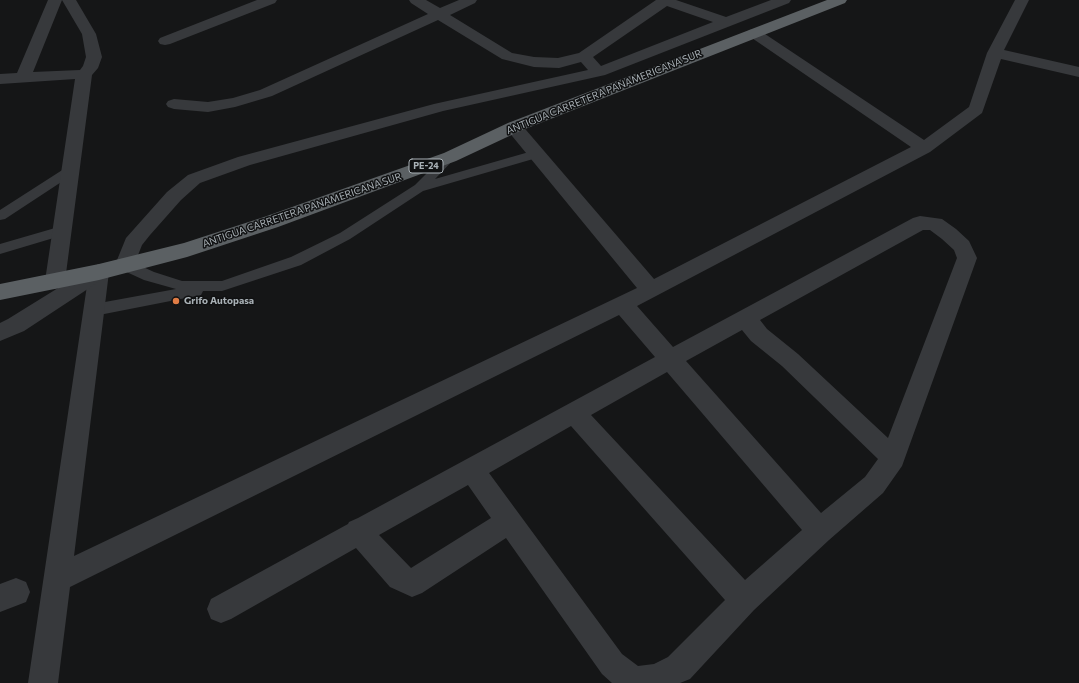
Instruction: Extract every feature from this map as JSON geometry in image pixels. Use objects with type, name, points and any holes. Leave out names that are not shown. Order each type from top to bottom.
[{"type":"highway","name":"ANTIGUA CARRETERA PANAMERICANA SUR","points":[[0,292],[99,272],[187,250],[271,222],[450,157],[514,127],[840,0]]},
{"type":"street","points":[[23,78],[55,0]]},
{"type":"street","points":[[55,281],[84,74],[90,68],[94,57],[89,34],[69,0]]},
{"type":"street","points":[[165,41],[270,0]]},
{"type":"street","points":[[416,0],[507,56],[534,62],[559,63],[584,56],[664,0],[726,22]]},
{"type":"street","points":[[174,104],[208,107],[235,102],[266,93],[470,0]]},
{"type":"street","points":[[125,265],[133,244],[143,230],[174,196],[194,179],[244,161],[440,107],[599,72],[784,0]]},
{"type":"street","points":[[56,579],[651,290],[924,148],[976,109],[995,52],[1022,0]]},
{"type":"street","points":[[754,33],[924,148]]},
{"type":"street","points":[[995,52],[1079,72]]},
{"type":"street","points":[[584,56],[599,72],[619,86]]},
{"type":"street","points":[[0,79],[84,74]]},
{"type":"street","points":[[514,127],[651,290]]},
{"type":"street","points":[[221,609],[358,531],[670,359],[920,223],[935,224],[962,246],[966,258],[892,458],[874,485],[820,531],[744,600],[679,668],[655,679],[634,681],[612,664],[471,469]]},
{"type":"street","points":[[43,683],[99,272]]},
{"type":"street","points":[[0,340],[8,328],[99,272]]},
{"type":"street","points":[[622,304],[820,531]]},
{"type":"street","points":[[746,318],[759,334],[790,360],[892,458]]},
{"type":"street","points":[[574,412],[744,600]]},
{"type":"street","points":[[358,531],[400,577],[412,582],[508,522]]},
{"type":"lane","points":[[419,188],[536,154]]},
{"type":"lane","points":[[94,310],[222,286],[296,261],[345,236],[419,188],[450,157]]},
{"type":"lane","points":[[0,216],[70,170]]},
{"type":"lane","points":[[0,249],[62,231]]},
{"type":"lane","points":[[125,265],[149,276],[182,286],[222,286]]},
{"type":"place","name":"Grifo Autopasa","points":[[176,301]]}]
